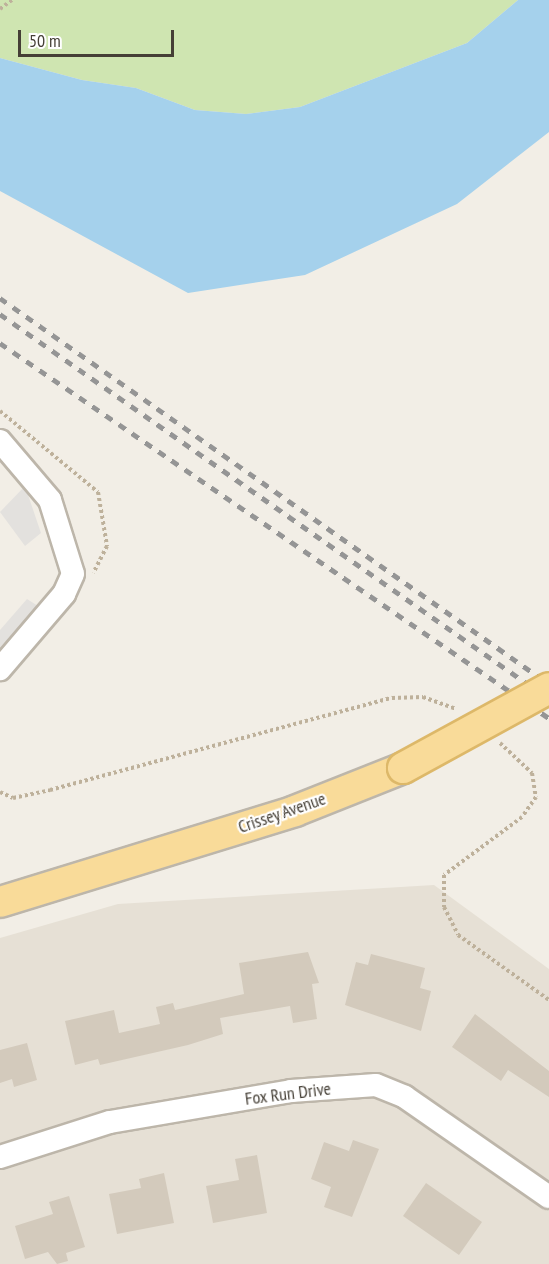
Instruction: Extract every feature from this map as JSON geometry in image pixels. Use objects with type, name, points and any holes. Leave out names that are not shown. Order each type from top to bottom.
[{"type":"main road","name":"Crissey Avenue","points":[[0,902],[295,811],[403,768],[549,688]]},
{"type":"street","points":[[0,669],[64,594],[72,574],[50,500],[3,449]]},
{"type":"street","name":"Fox Run Drive","points":[[0,1157],[110,1122],[291,1091],[376,1085],[405,1097],[549,1197]]},
{"type":"path","points":[[0,9],[12,0]]},
{"type":"shaded area","points":[[25,486],[41,533],[25,546],[0,512]]},
{"type":"shaded area","points":[[27,599],[38,606],[0,651],[0,630]]},
{"type":"shaded area","points":[[434,885],[549,969],[549,1264],[0,1264],[0,938],[118,904]]},
{"type":"green space","points":[[0,0],[518,0],[467,43],[300,107],[246,114],[195,110],[136,88],[82,80],[0,58]]},
{"type":"water","points":[[518,0],[549,0],[549,132],[457,204],[305,275],[188,293],[0,191],[0,58],[82,80],[136,88],[195,110],[246,114],[300,107],[467,43]]},
{"type":"building","points":[[308,952],[319,983],[312,984],[317,1019],[293,1023],[290,1006],[220,1018],[223,1034],[188,1045],[100,1065],[98,1059],[75,1065],[65,1021],[114,1010],[119,1033],[160,1024],[156,1007],[173,1003],[175,1010],[244,994],[239,963]]},
{"type":"building","points":[[371,954],[425,968],[420,988],[431,991],[421,1031],[345,1005],[356,962],[368,965]]},
{"type":"building","points":[[475,1014],[549,1071],[549,1097],[508,1070],[501,1081],[452,1047]]},
{"type":"building","points":[[27,1043],[37,1080],[14,1087],[12,1079],[0,1083],[0,1050]]},
{"type":"building","points":[[353,1140],[379,1149],[352,1217],[324,1207],[331,1187],[311,1179],[324,1142],[349,1151]]},
{"type":"building","points":[[257,1155],[267,1213],[213,1223],[206,1186],[239,1180],[235,1159]]},
{"type":"building","points":[[164,1173],[174,1223],[117,1234],[109,1194],[141,1188],[139,1179]]},
{"type":"building","points":[[426,1183],[482,1222],[459,1255],[403,1216]]},
{"type":"building","points":[[69,1196],[85,1247],[66,1253],[68,1261],[57,1264],[48,1252],[25,1259],[15,1226],[53,1214],[49,1202]]},
{"type":"railway","points":[[0,298],[549,684]]},
{"type":"railway","points":[[0,314],[549,699]]},
{"type":"railway","points":[[0,343],[549,718]]}]
